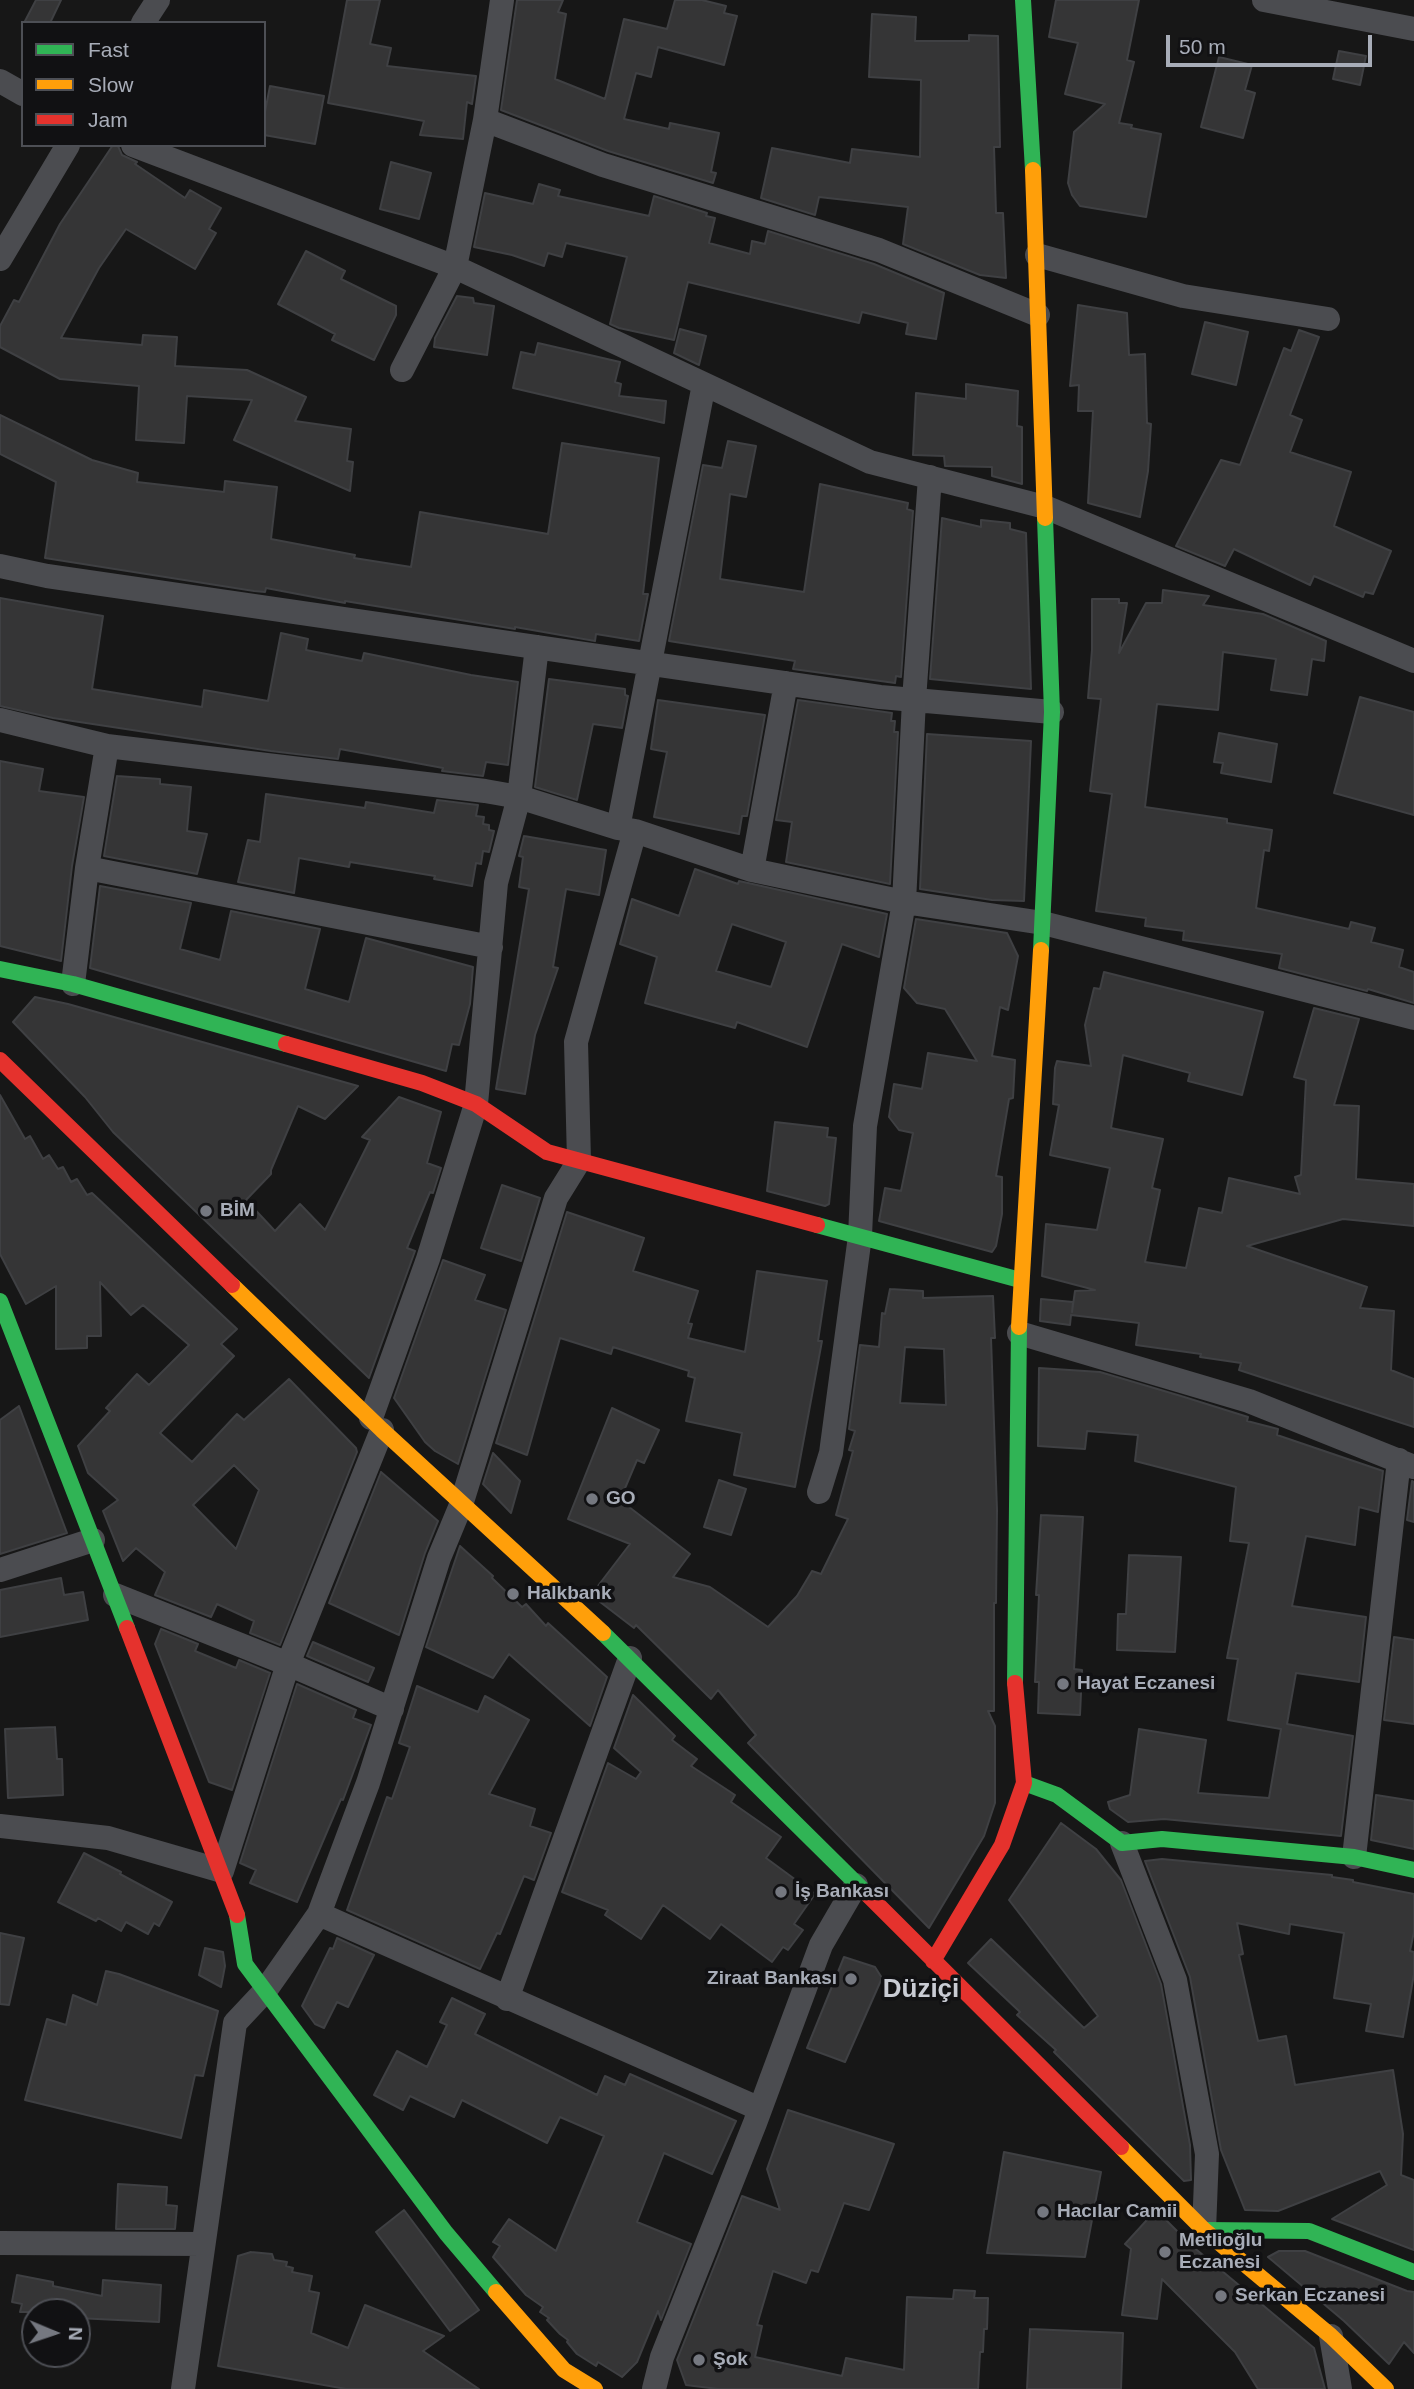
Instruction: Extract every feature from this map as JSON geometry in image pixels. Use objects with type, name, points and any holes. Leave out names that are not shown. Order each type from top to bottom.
[{"type":"street","points":[[144,21],[158,0]]},
{"type":"street","points":[[402,370],[455,267],[485,120],[502,0]]},
{"type":"street","points":[[933,1961],[1002,1845],[1024,1783],[1015,1683],[1020,1280],[1043,923],[1052,712],[1034,180],[1023,0]]},
{"type":"street","points":[[1264,0],[1414,29]]},
{"type":"street","points":[[0,81],[21,92]]},
{"type":"street","points":[[485,120],[603,165],[879,250],[1038,315]]},
{"type":"street","points":[[0,259],[67,147]]},
{"type":"street","points":[[137,147],[455,267],[870,462],[1045,508],[1414,661]]},
{"type":"street","points":[[1037,255],[1183,296],[1328,319]]},
{"type":"street","points":[[183,2389],[235,2023],[265,1991],[320,1914],[368,1783],[439,1558],[461,1504],[556,1198],[579,1161],[576,1042],[626,830],[650,663],[704,384]]},
{"type":"street","points":[[818,1492],[831,1453],[860,1236],[865,1126],[904,902],[914,700],[930,477]]},
{"type":"street","points":[[0,566],[60,578],[786,683],[914,700],[1052,712]]},
{"type":"street","points":[[222,1871],[288,1664],[376,1424],[476,1104],[496,883],[519,797],[537,647]]},
{"type":"street","points":[[752,870],[786,683]]},
{"type":"street","points":[[0,720],[107,746],[519,797],[752,870],[904,902],[1043,923],[1414,1018]]},
{"type":"street","points":[[73,984],[87,868],[107,746]]},
{"type":"street","points":[[87,868],[492,947]]},
{"type":"street","points":[[0,969],[73,984],[422,1083],[476,1104],[547,1152],[1020,1280]]},
{"type":"street","points":[[0,1060],[376,1424],[630,1658],[1204,2230],[1331,2336],[1386,2389]]},
{"type":"street","points":[[0,1301],[236,1908],[244,1964],[446,2233],[570,2379],[595,2389]]},
{"type":"street","points":[[1019,1333],[1249,1401],[1406,1464],[1354,1857]]},
{"type":"street","points":[[0,1570],[93,1540]]},
{"type":"street","points":[[115,1595],[392,1709]]},
{"type":"street","points":[[507,1999],[630,1658]]},
{"type":"street","points":[[1024,1783],[1057,1795],[1122,1843],[1175,1980],[1208,2154],[1204,2230]]},
{"type":"street","points":[[0,1826],[108,1838],[222,1871]]},
{"type":"street","points":[[1122,1843],[1162,1839],[1354,1857],[1414,1870]]},
{"type":"street","points":[[654,2389],[662,2357],[760,2109],[821,1945],[856,1885]]},
{"type":"street","points":[[320,1914],[760,2109]]},
{"type":"street","points":[[1204,2230],[1309,2231],[1414,2272]]},
{"type":"street","points":[[0,2243],[203,2244]]},
{"type":"street","points":[[1331,2336],[1340,2389]]},
{"type":"building","points":[[36,0],[61,0],[51,21],[25,21]]},
{"type":"building","points":[[347,0],[380,0],[370,44],[391,48],[387,66],[476,76],[472,104],[467,102],[463,139],[420,135],[424,121],[328,103]]},
{"type":"building","points":[[517,0],[563,0],[558,12],[566,14],[555,79],[605,99],[624,19],[667,29],[675,0],[702,0],[726,6],[724,13],[737,16],[724,65],[658,47],[651,77],[636,73],[624,119],[669,129],[670,123],[719,133],[711,172],[716,173],[713,183],[608,151],[501,110]]},
{"type":"building","points":[[1056,0],[1139,0],[1127,60],[1134,62],[1119,123],[1161,134],[1146,217],[1080,206],[1072,195],[1068,183],[1074,132],[1105,104],[1065,94],[1078,43],[1049,37]]},
{"type":"building","points":[[872,14],[916,17],[915,41],[969,41],[969,35],[998,36],[1000,147],[994,147],[996,213],[1003,213],[1006,278],[980,275],[903,244],[908,207],[819,197],[815,215],[761,198],[772,148],[850,163],[852,149],[920,157],[921,80],[869,77]]},
{"type":"building","points":[[1339,51],[1366,56],[1360,85],[1333,79]]},
{"type":"building","points":[[1219,57],[1252,65],[1245,90],[1255,93],[1243,138],[1201,127]]},
{"type":"building","points":[[270,86],[324,96],[315,144],[266,135],[266,107]]},
{"type":"building","points":[[112,147],[118,147],[122,155],[137,162],[135,164],[185,198],[190,190],[221,208],[209,229],[216,233],[195,269],[126,229],[99,268],[61,338],[142,345],[143,335],[177,337],[175,366],[247,370],[306,397],[295,421],[351,429],[347,461],[353,462],[350,491],[234,440],[252,400],[187,396],[184,443],[136,440],[139,386],[60,379],[0,347],[0,326],[14,300],[19,302],[60,224]]},
{"type":"building","points":[[391,162],[431,173],[419,219],[380,209]]},
{"type":"building","points":[[539,184],[560,190],[558,196],[649,216],[654,196],[707,213],[706,216],[715,218],[709,243],[750,254],[752,241],[765,244],[768,231],[874,264],[944,293],[936,339],[906,334],[908,323],[862,312],[859,323],[688,282],[674,340],[619,328],[610,324],[627,257],[566,243],[562,257],[548,253],[544,266],[512,255],[474,247],[485,193],[533,204]]},
{"type":"building","points":[[306,251],[345,271],[341,279],[396,306],[396,315],[374,360],[332,340],[335,334],[278,304]]},
{"type":"building","points":[[457,296],[473,298],[474,303],[494,306],[487,355],[434,347],[435,338]]},
{"type":"building","points":[[1078,305],[1127,313],[1129,355],[1145,354],[1147,423],[1151,424],[1148,471],[1140,517],[1088,503],[1093,411],[1078,411],[1079,385],[1070,386]]},
{"type":"building","points":[[1205,322],[1248,332],[1236,385],[1192,374]]},
{"type":"building","points":[[680,329],[706,336],[699,365],[674,353]]},
{"type":"building","points":[[1299,330],[1319,337],[1290,415],[1302,420],[1290,452],[1351,472],[1334,526],[1391,551],[1373,594],[1365,592],[1363,597],[1314,576],[1310,585],[1234,549],[1225,566],[1176,546],[1221,460],[1240,465],[1284,348],[1291,351]]},
{"type":"building","points":[[538,343],[620,362],[615,382],[621,384],[619,396],[666,401],[664,423],[513,388],[521,352],[535,355]]},
{"type":"building","points":[[966,384],[1018,391],[1017,426],[1022,427],[1022,484],[992,476],[992,467],[945,466],[944,456],[913,455],[916,393],[966,399]]},
{"type":"building","points":[[0,415],[92,460],[138,473],[137,482],[224,492],[225,481],[277,487],[271,539],[355,555],[354,558],[411,567],[420,512],[548,534],[562,443],[659,458],[643,594],[648,594],[639,641],[596,634],[595,641],[345,603],[266,588],[265,592],[254,591],[45,558],[56,482],[0,454]]},
{"type":"building","points":[[728,441],[756,446],[746,497],[730,494],[720,579],[804,592],[820,484],[908,503],[907,509],[913,511],[901,677],[896,676],[895,683],[793,669],[795,661],[669,641],[703,465],[722,468]]},
{"type":"building","points":[[942,518],[981,527],[981,520],[1010,523],[1010,529],[1026,533],[1031,689],[930,679]]},
{"type":"building","points":[[1163,590],[1209,596],[1203,605],[1263,614],[1326,641],[1324,661],[1312,659],[1307,695],[1271,690],[1276,659],[1223,652],[1218,710],[1157,704],[1145,807],[1227,819],[1227,823],[1272,830],[1269,851],[1264,850],[1256,908],[1349,929],[1351,922],[1375,928],[1371,942],[1403,950],[1399,967],[1414,972],[1414,1003],[1279,968],[1282,954],[1183,940],[1184,931],[1145,926],[1146,918],[1096,911],[1112,794],[1090,791],[1101,699],[1088,698],[1092,599],[1119,599],[1119,603],[1127,603],[1119,653],[1146,603],[1162,603]]},
{"type":"building","points":[[0,598],[103,616],[92,689],[202,707],[204,690],[268,701],[281,633],[308,639],[306,650],[362,661],[364,653],[518,682],[508,765],[486,762],[483,776],[442,771],[443,768],[340,749],[338,759],[271,751],[53,718],[0,706]]},
{"type":"building","points":[[549,679],[625,689],[625,695],[628,696],[622,728],[593,724],[577,800],[535,787]]},
{"type":"building","points":[[1360,697],[1414,712],[1414,815],[1334,793]]},
{"type":"building","points":[[658,700],[765,715],[747,816],[742,816],[739,834],[654,817],[667,752],[651,749]]},
{"type":"building","points":[[798,700],[892,713],[891,721],[895,721],[894,732],[898,732],[890,884],[786,862],[792,822],[776,820]]},
{"type":"building","points":[[1219,733],[1277,744],[1271,782],[1221,773],[1223,763],[1214,762]]},
{"type":"building","points":[[927,734],[1031,741],[1024,901],[992,900],[920,889]]},
{"type":"building","points":[[0,761],[43,769],[39,791],[84,797],[72,866],[61,961],[0,946]]},
{"type":"building","points":[[117,776],[160,779],[160,784],[191,787],[187,831],[207,834],[197,874],[104,856]]},
{"type":"building","points":[[266,794],[365,808],[366,802],[434,813],[437,800],[478,805],[476,816],[484,817],[483,824],[489,825],[489,830],[494,831],[489,852],[483,851],[481,864],[476,863],[472,886],[434,879],[435,876],[350,862],[349,867],[299,858],[294,893],[238,882],[248,840],[260,842]]},
{"type":"building","points":[[524,836],[606,850],[599,895],[566,889],[553,967],[558,968],[535,1035],[525,1094],[496,1089],[529,889],[519,887],[523,857],[519,856]]},
{"type":"building","points":[[695,869],[738,884],[739,881],[887,914],[879,957],[842,944],[807,1047],[737,1022],[735,1028],[645,1003],[657,957],[620,944],[632,899],[679,916]],"holes":[[[732,924],[786,942],[771,987],[716,971]]]},
{"type":"building","points":[[100,886],[191,903],[180,949],[220,960],[231,911],[320,929],[305,989],[349,1002],[366,938],[473,967],[470,1004],[459,1045],[452,1044],[446,1071],[90,968]]},
{"type":"building","points":[[916,919],[1007,933],[1018,956],[1008,1010],[1000,1007],[992,1056],[1015,1060],[1013,1098],[1009,1099],[996,1176],[1002,1177],[1002,1214],[996,1246],[992,1252],[879,1221],[885,1188],[901,1191],[913,1133],[899,1130],[889,1117],[894,1084],[922,1089],[928,1053],[977,1061],[945,1009],[917,1003],[904,988]]},
{"type":"building","points":[[1104,972],[1263,1012],[1242,1095],[1188,1081],[1190,1073],[1123,1055],[1111,1128],[1163,1139],[1152,1188],[1160,1190],[1145,1262],[1186,1268],[1199,1208],[1222,1213],[1229,1178],[1300,1194],[1295,1177],[1301,1175],[1306,1080],[1294,1077],[1314,1008],[1359,1019],[1334,1105],[1359,1106],[1356,1179],[1414,1184],[1414,1226],[1343,1219],[1247,1246],[1367,1287],[1360,1308],[1394,1311],[1391,1370],[1414,1379],[1414,1427],[1239,1370],[1241,1363],[1200,1357],[1201,1354],[1136,1345],[1139,1323],[1071,1315],[1070,1325],[1040,1321],[1041,1299],[1073,1302],[1072,1312],[1075,1291],[1095,1290],[1042,1276],[1046,1224],[1097,1230],[1110,1168],[1050,1155],[1059,1105],[1053,1104],[1057,1061],[1091,1066],[1085,1025],[1094,988],[1100,989]]},
{"type":"building","points":[[35,997],[358,1086],[325,1119],[298,1106],[271,1174],[246,1200],[275,1231],[300,1204],[325,1230],[370,1140],[362,1137],[399,1097],[441,1112],[427,1163],[441,1168],[433,1193],[430,1192],[407,1248],[415,1251],[369,1378],[113,1132],[85,1097],[13,1022]]},
{"type":"building","points":[[0,1095],[25,1139],[30,1136],[43,1159],[49,1155],[58,1169],[63,1167],[71,1182],[77,1179],[87,1195],[92,1193],[237,1329],[221,1344],[234,1356],[160,1433],[192,1462],[237,1414],[244,1420],[289,1379],[356,1448],[357,1452],[280,1645],[250,1633],[254,1621],[217,1604],[211,1617],[155,1595],[165,1572],[136,1548],[123,1561],[103,1511],[118,1500],[88,1473],[78,1446],[110,1411],[106,1408],[137,1374],[149,1385],[189,1345],[143,1305],[131,1315],[100,1282],[101,1336],[87,1336],[87,1348],[56,1349],[56,1286],[26,1304],[0,1254]],"holes":[[[234,1465],[259,1490],[236,1549],[193,1505]]]},
{"type":"building","points":[[775,1122],[828,1128],[827,1137],[836,1138],[829,1204],[825,1206],[767,1191]]},
{"type":"building","points":[[502,1185],[540,1198],[521,1261],[481,1248]]},
{"type":"building","points":[[567,1212],[644,1238],[633,1271],[698,1291],[688,1323],[692,1324],[688,1338],[745,1352],[757,1271],[827,1281],[818,1341],[822,1341],[795,1487],[734,1475],[742,1433],[686,1421],[695,1378],[688,1376],[689,1371],[613,1347],[611,1354],[560,1338],[527,1455],[496,1443]]},
{"type":"building","points":[[443,1260],[485,1275],[475,1300],[506,1310],[458,1464],[425,1442],[394,1398]]},
{"type":"building","points":[[890,1289],[923,1291],[923,1298],[993,1296],[995,1338],[991,1338],[997,1510],[996,1603],[994,1711],[988,1711],[995,1726],[995,1803],[984,1836],[929,1928],[748,1743],[756,1735],[718,1690],[711,1699],[636,1625],[634,1628],[591,1595],[630,1544],[568,1519],[612,1408],[659,1430],[644,1463],[637,1460],[620,1500],[690,1554],[673,1577],[710,1587],[768,1627],[797,1596],[812,1571],[821,1574],[848,1519],[836,1515],[853,1451],[849,1450],[855,1431],[849,1429],[860,1345],[879,1347],[882,1313],[885,1314]],"holes":[[[905,1347],[944,1349],[946,1405],[900,1403]]]},
{"type":"building","points":[[1039,1368],[1100,1372],[1181,1396],[1248,1417],[1247,1421],[1278,1429],[1277,1435],[1383,1471],[1378,1512],[1359,1507],[1355,1545],[1306,1536],[1292,1606],[1366,1617],[1359,1682],[1296,1673],[1287,1724],[1353,1736],[1341,1836],[1164,1819],[1128,1822],[1110,1809],[1108,1802],[1130,1795],[1139,1729],[1206,1740],[1198,1793],[1269,1798],[1281,1729],[1228,1720],[1238,1659],[1227,1658],[1249,1543],[1230,1541],[1236,1487],[1135,1461],[1138,1435],[1087,1431],[1085,1449],[1038,1446]]},
{"type":"building","points":[[19,1406],[67,1533],[0,1554],[0,1420]]},
{"type":"building","points":[[493,1453],[520,1481],[511,1513],[483,1484]]},
{"type":"building","points":[[381,1472],[438,1521],[399,1635],[329,1603]]},
{"type":"building","points":[[719,1480],[746,1489],[731,1535],[704,1527]]},
{"type":"building","points":[[1412,1481],[1414,1482],[1414,1522],[1407,1520]]},
{"type":"building","points":[[1041,1515],[1083,1517],[1074,1669],[1082,1670],[1080,1715],[1038,1713],[1039,1682],[1035,1682],[1039,1595],[1036,1595]]},
{"type":"building","points":[[460,1546],[522,1607],[526,1604],[546,1626],[548,1623],[607,1677],[590,1726],[509,1654],[493,1678],[426,1647]]},
{"type":"building","points":[[1129,1555],[1181,1557],[1175,1652],[1117,1650],[1118,1614],[1126,1614]]},
{"type":"building","points":[[61,1578],[64,1595],[83,1592],[88,1620],[0,1637],[0,1590]]},
{"type":"building","points":[[161,1629],[198,1644],[195,1651],[236,1668],[239,1660],[270,1673],[232,1790],[209,1782],[155,1644]]},
{"type":"building","points":[[1394,1637],[1414,1640],[1414,1724],[1384,1720]]},
{"type":"building","points":[[313,1642],[374,1668],[368,1682],[307,1656]]},
{"type":"building","points":[[297,1684],[356,1710],[353,1718],[371,1725],[343,1800],[341,1799],[297,1902],[250,1883],[256,1870],[240,1863]]},
{"type":"building","points":[[417,1686],[478,1712],[485,1696],[529,1720],[489,1794],[535,1809],[530,1826],[551,1833],[534,1880],[524,1876],[500,1934],[497,1933],[480,1969],[347,1910],[387,1797],[392,1799],[410,1747],[399,1743]]},
{"type":"building","points":[[633,1695],[675,1736],[672,1740],[697,1759],[691,1766],[735,1795],[731,1802],[781,1837],[766,1858],[815,1894],[794,1924],[803,1930],[788,1950],[783,1947],[772,1962],[721,1924],[710,1939],[663,1905],[641,1939],[605,1915],[608,1910],[562,1892],[608,1763],[636,1779],[641,1772],[614,1748]]},
{"type":"building","points":[[55,1727],[57,1759],[62,1759],[63,1795],[8,1798],[5,1729]]},
{"type":"building","points":[[1376,1795],[1414,1801],[1414,1849],[1371,1840]]},
{"type":"building","points":[[1061,1823],[1096,1849],[1121,1880],[1161,1984],[1190,2145],[1191,2180],[1184,2181],[1054,2052],[1056,2050],[1017,2015],[1020,2012],[968,1963],[991,1939],[1084,2028],[1098,2016],[1009,1900]]},
{"type":"building","points":[[84,1853],[172,1902],[159,1926],[154,1923],[148,1934],[126,1922],[121,1931],[98,1918],[96,1921],[58,1902]]},
{"type":"building","points":[[1162,1859],[1332,1875],[1414,1894],[1414,1932],[1410,1951],[1414,1952],[1414,1974],[1403,2037],[1366,2031],[1371,2004],[1334,1998],[1344,1933],[1290,1924],[1289,1934],[1237,1923],[1243,1954],[1239,1955],[1258,2041],[1286,2036],[1295,2085],[1393,2070],[1403,2134],[1401,2175],[1414,2180],[1414,2250],[1332,2219],[1387,2185],[1380,2171],[1278,2211],[1245,2210],[1221,2150],[1190,1977],[1145,1861]]},
{"type":"building","points":[[0,1933],[24,1938],[9,2005],[0,2004]]},
{"type":"building","points":[[337,1938],[374,1955],[348,2007],[337,2002],[324,2028],[315,2024],[302,2006]]},
{"type":"building","points":[[205,1948],[223,1952],[225,1966],[221,1987],[199,1975]]},
{"type":"building","points":[[844,1957],[875,1967],[882,1978],[845,2062],[807,2048]]},
{"type":"building","points":[[106,1971],[218,2011],[203,2076],[195,2075],[181,2138],[25,2100],[47,2019],[66,2025],[73,1995],[97,2005]]},
{"type":"building","points":[[452,1998],[485,2014],[475,2034],[597,2095],[605,2076],[625,2085],[630,2074],[736,2121],[712,2174],[664,2153],[637,2222],[691,2244],[661,2320],[658,2311],[637,2362],[622,2377],[598,2362],[596,2366],[577,2354],[568,2340],[547,2320],[549,2318],[540,2312],[543,2307],[526,2295],[493,2257],[500,2246],[493,2242],[509,2219],[556,2251],[604,2136],[560,2117],[547,2143],[462,2100],[454,2117],[410,2096],[403,2110],[374,2095],[397,2051],[427,2067],[447,2025],[440,2022]]},
{"type":"building","points":[[788,2110],[894,2144],[869,2210],[844,2203],[818,2272],[811,2270],[806,2283],[773,2271],[757,2325],[762,2326],[755,2357],[842,2376],[846,2358],[904,2370],[907,2297],[953,2299],[954,2290],[975,2291],[974,2298],[988,2298],[987,2329],[984,2329],[983,2352],[980,2352],[978,2389],[718,2389],[686,2385],[677,2360],[742,2196],[780,2210],[767,2169]]},
{"type":"building","name":"Hacılar Camii","points":[[1004,2152],[1101,2172],[1085,2257],[987,2253]]},
{"type":"building","points":[[118,2184],[167,2187],[166,2205],[177,2206],[175,2229],[116,2229]]},
{"type":"building","points":[[404,2210],[479,2310],[450,2331],[376,2232]]},
{"type":"building","points":[[1156,2210],[1191,2245],[1314,2348],[1325,2389],[1258,2389],[1235,2352],[1162,2279],[1157,2319],[1122,2315],[1131,2249],[1125,2244]]},
{"type":"building","points":[[1279,2251],[1305,2251],[1414,2292],[1414,2353],[1404,2342],[1389,2364],[1344,2321],[1268,2257]]},
{"type":"building","points":[[251,2252],[272,2254],[274,2260],[287,2262],[286,2266],[293,2268],[292,2272],[312,2276],[309,2291],[319,2293],[311,2333],[348,2348],[365,2305],[444,2336],[423,2351],[479,2389],[346,2389],[218,2366],[238,2256]]},
{"type":"building","points":[[17,2275],[102,2296],[103,2280],[161,2285],[159,2322],[91,2319],[91,2298],[21,2298],[21,2304],[12,2302]]},
{"type":"building","points":[[1030,2329],[1123,2333],[1121,2389],[1027,2389]]},
{"type":"traffic: fast","points":[[1023,0],[1033,170]]},
{"type":"traffic: fast","points":[[1041,950],[1052,712],[1045,518]]},
{"type":"traffic: fast","points":[[0,969],[73,984],[286,1044]]},
{"type":"traffic: fast","points":[[817,1225],[1020,1280]]},
{"type":"traffic: fast","points":[[0,1301],[127,1628]]},
{"type":"traffic: fast","points":[[1015,1683],[1019,1327]]},
{"type":"traffic: fast","points":[[603,1633],[868,1895]]},
{"type":"traffic: fast","points":[[1024,1783],[1057,1795],[1122,1843],[1162,1839],[1354,1857],[1414,1870]]},
{"type":"traffic: fast","points":[[237,1915],[245,1964],[446,2233],[496,2292]]},
{"type":"traffic: fast","points":[[1204,2230],[1309,2231],[1414,2272]]},
{"type":"traffic: slow","points":[[1033,170],[1045,518]]},
{"type":"traffic: slow","points":[[1019,1327],[1041,950]]},
{"type":"traffic: slow","points":[[232,1285],[382,1430],[603,1633]]},
{"type":"traffic: slow","points":[[1121,2147],[1204,2230],[1331,2336],[1386,2389]]},
{"type":"traffic: slow","points":[[496,2292],[564,2370],[595,2389]]},
{"type":"traffic: jam","points":[[286,1044],[422,1083],[476,1104],[547,1152],[817,1225]]},
{"type":"traffic: jam","points":[[0,1060],[232,1285]]},
{"type":"traffic: jam","points":[[127,1628],[237,1915]]},
{"type":"traffic: jam","points":[[933,1961],[1002,1845],[1024,1783],[1015,1683]]},
{"type":"traffic: jam","points":[[868,1895],[1121,2147]]},
{"type":"place","name":"BİM","points":[[206,1211]]},
{"type":"place","name":"GO","points":[[592,1499]]},
{"type":"place","name":"Halkbank","points":[[513,1594]]},
{"type":"place","name":"Hayat Eczanesi","points":[[1063,1684]]},
{"type":"place","name":"İş Bankası","points":[[781,1892]]},
{"type":"place","name":"Ziraat Bankası","points":[[851,1979]]},
{"type":"place","name":"Hacılar Camii","points":[[1043,2212]]},
{"type":"place","name":"Metlioğlu Eczanesi","points":[[1165,2252]]},
{"type":"place","name":"Serkan Eczanesi","points":[[1221,2296]]},
{"type":"place","name":"Şok","points":[[699,2360]]},
{"type":"district","name":"Düziçi","points":[[921,1990]]}]
